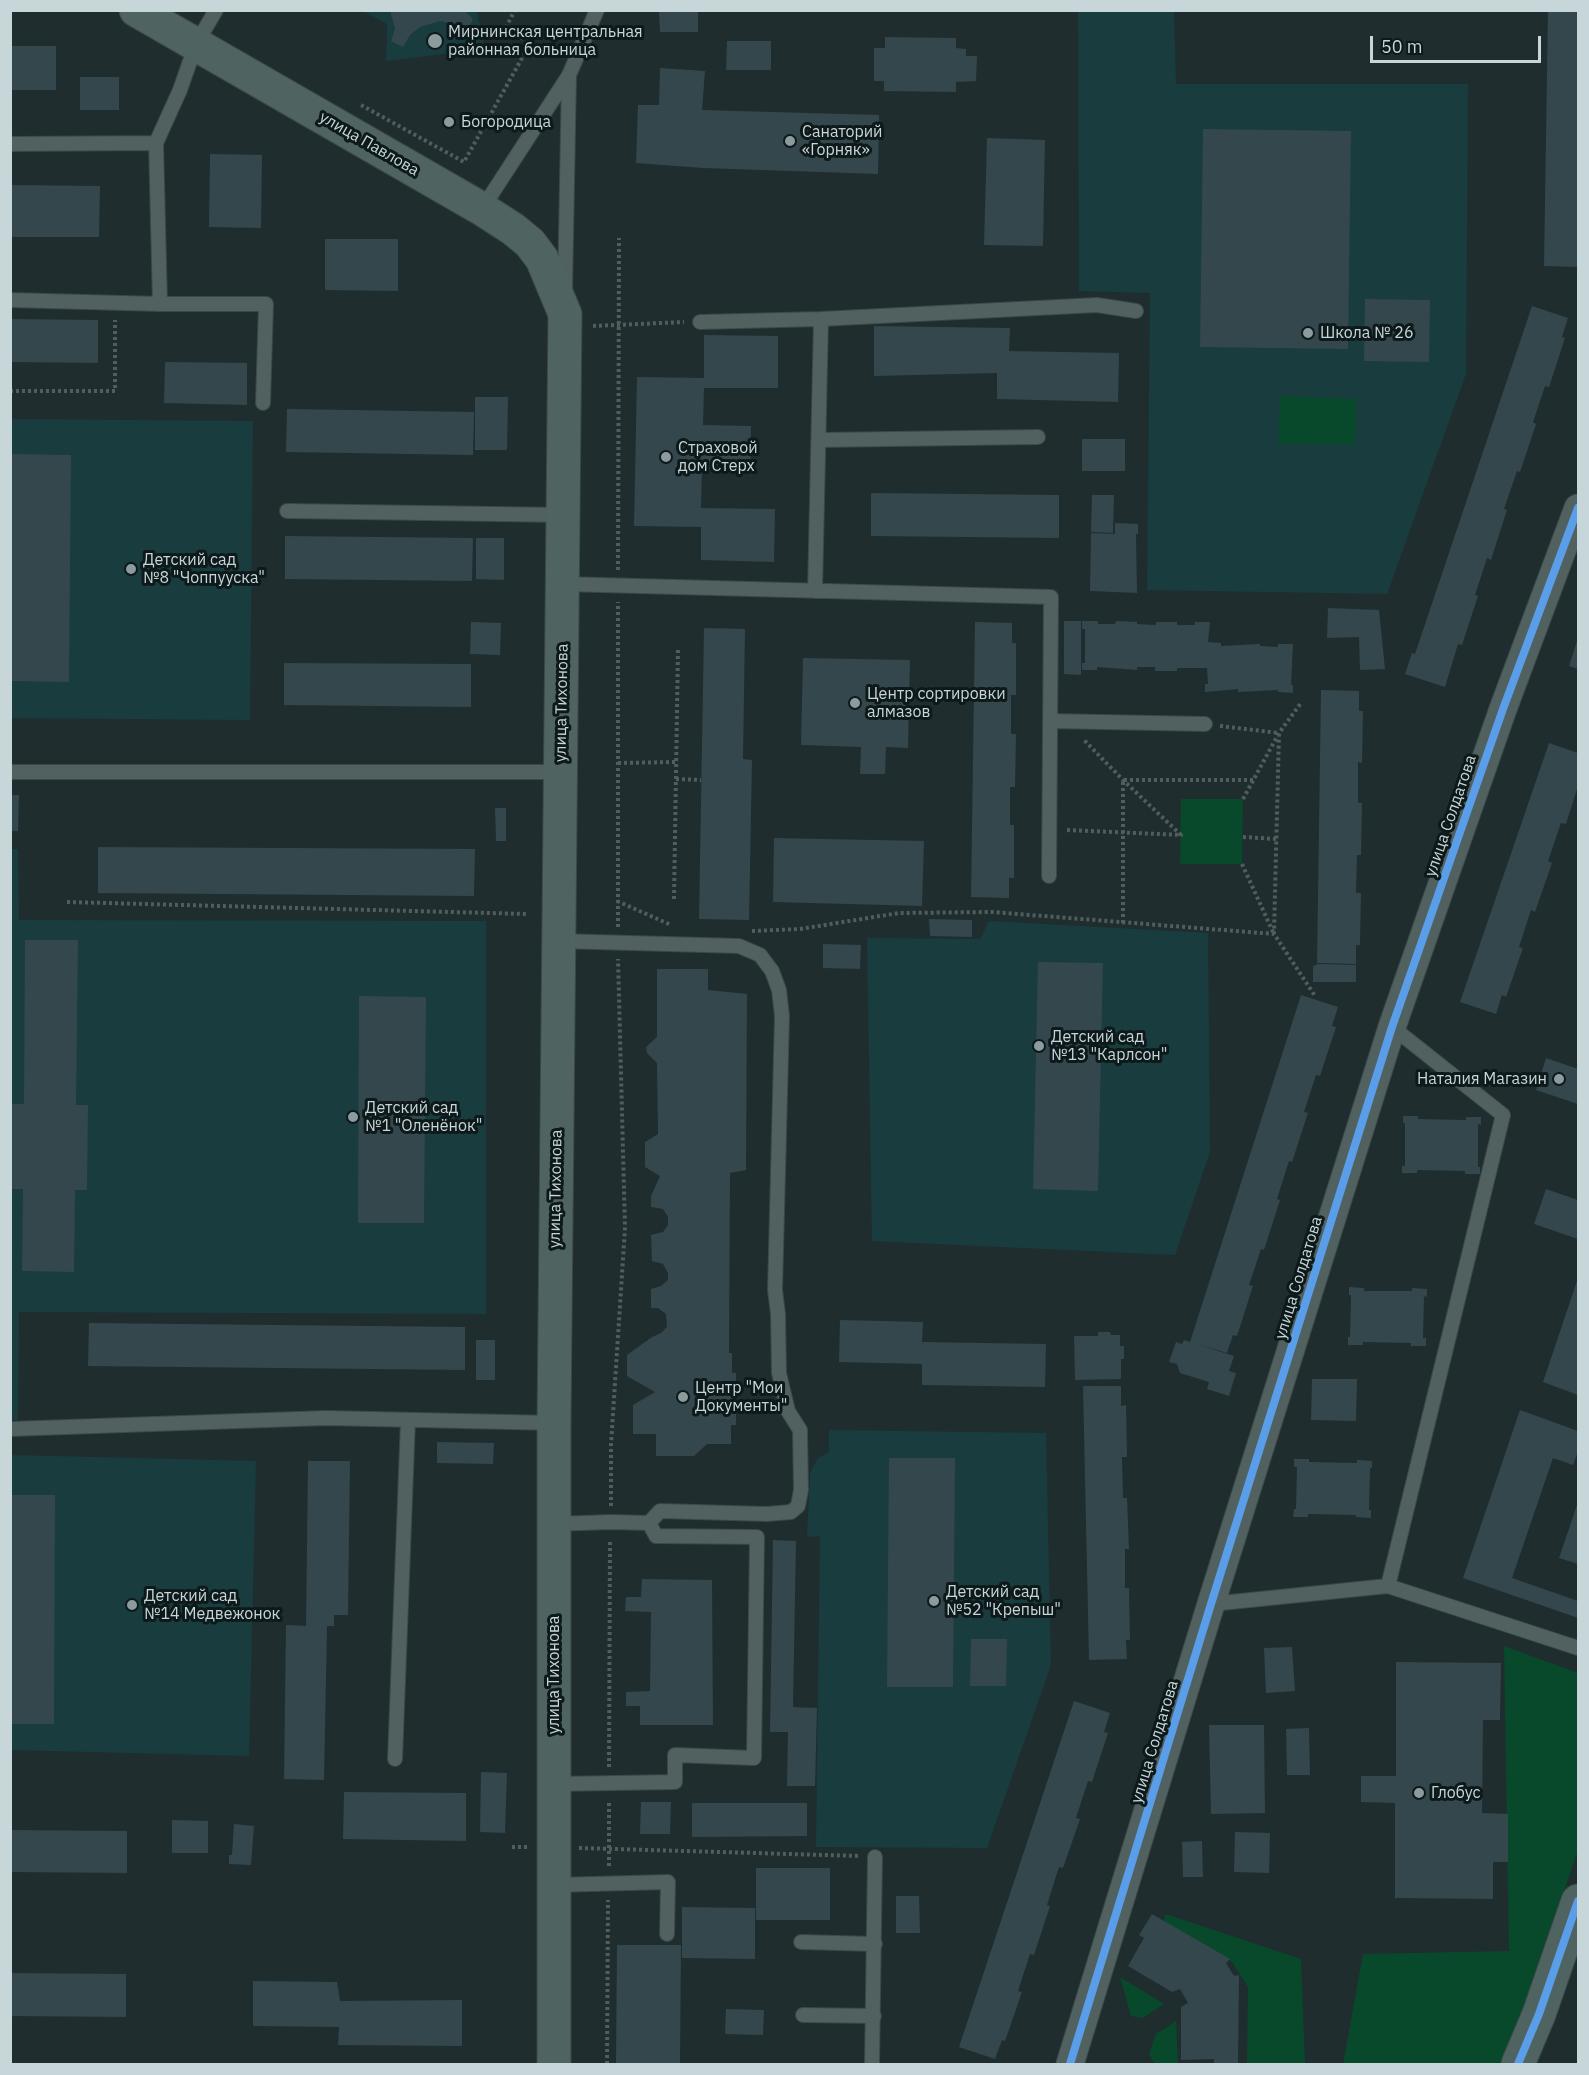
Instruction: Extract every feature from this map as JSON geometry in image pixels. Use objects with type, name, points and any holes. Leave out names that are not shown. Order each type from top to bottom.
[{"type":"main road","name":"улица Павлова","points":[[136,10],[513,229],[530,243],[546,269],[565,321]]},
{"type":"main road","name":"улица Тихонова","points":[[554,2064],[554,1422],[565,321]]},
{"type":"main road","points":[[1518,2064],[1539,2014],[1578,1901]]},
{"type":"street","name":"улица Солдатова","points":[[1070,2064],[1392,1027],[1503,709],[1578,508]]},
{"type":"lane","points":[[160,304],[156,144],[180,90],[196,44],[216,10]]},
{"type":"lane","points":[[482,209],[569,75],[597,10]]},
{"type":"lane","points":[[565,321],[569,75]]},
{"type":"lane","points":[[10,144],[156,144]]},
{"type":"lane","points":[[10,300],[266,304],[263,403]]},
{"type":"lane","points":[[700,322],[821,319],[1097,305],[1136,311]]},
{"type":"lane","points":[[815,591],[821,319]]},
{"type":"lane","points":[[819,440],[1038,437]]},
{"type":"lane","points":[[287,511],[564,515]]},
{"type":"lane","points":[[563,585],[1051,597],[1049,876]]},
{"type":"lane","points":[[1050,721],[1205,724]]},
{"type":"lane","points":[[10,772],[561,771]]},
{"type":"lane","points":[[559,941],[739,946],[760,956],[772,971],[779,990],[782,1016],[775,1290],[778,1314],[779,1373],[788,1411],[800,1431],[801,1490],[798,1506],[791,1512],[767,1514],[660,1510],[649,1523]]},
{"type":"lane","points":[[1388,1586],[1503,1115],[1392,1027]]},
{"type":"lane","points":[[10,1429],[326,1418],[554,1422]]},
{"type":"lane","points":[[394,1759],[408,1420]]},
{"type":"lane","points":[[554,1524],[649,1523]]},
{"type":"lane","points":[[554,1784],[675,1782],[675,1755],[754,1758],[757,1537],[656,1536],[649,1523]]},
{"type":"lane","points":[[1211,1604],[1388,1586],[1578,1648]]},
{"type":"lane","points":[[872,2064],[875,1857]]},
{"type":"lane","points":[[554,1885],[668,1882],[667,1934]]},
{"type":"lane","points":[[801,1941],[874,1944]]},
{"type":"lane","points":[[803,2015],[874,2016]]},
{"type":"path","points":[[353,100],[464,162],[531,42],[504,31],[515,10]]},
{"type":"path","points":[[607,2064],[611,1445],[625,1228],[617,901],[619,238]]},
{"type":"path","points":[[10,391],[115,391],[115,303]]},
{"type":"path","points":[[565,321],[619,325],[700,322]]},
{"type":"path","points":[[674,899],[678,647]]},
{"type":"path","points":[[1243,799],[1279,734],[1301,703]]},
{"type":"path","points":[[1050,829],[1181,834],[1123,780],[1066,721]]},
{"type":"path","points":[[1205,724],[1279,734]]},
{"type":"path","points":[[1274,934],[1279,734]]},
{"type":"path","points":[[618,763],[676,762]]},
{"type":"path","points":[[676,779],[701,780]]},
{"type":"path","points":[[1123,780],[1253,780]]},
{"type":"path","points":[[1123,780],[1123,923]]},
{"type":"path","points":[[1242,837],[1276,839]]},
{"type":"path","points":[[1242,864],[1274,934],[1315,996]]},
{"type":"path","points":[[617,901],[681,929]]},
{"type":"path","points":[[67,902],[528,914]]},
{"type":"path","points":[[752,932],[800,930],[899,913],[992,912],[1274,934]]},
{"type":"path","points":[[512,1847],[875,1857]]},
{"type":"shaded area","name":"Мирнинская центральная районная больница","points":[[363,11],[477,11],[485,49],[386,61],[387,24]]},
{"type":"shaded area","name":"Школа № 26","points":[[1078,11],[1174,11],[1176,84],[1468,84],[1466,374],[1387,594],[1147,590],[1150,293],[1079,291]]},
{"type":"shaded area","name":"Детский сад №8 \"Чоппууска\"","points":[[11,419],[253,421],[250,720],[11,718]]},
{"type":"shaded area","points":[[11,849],[18,849],[19,920],[486,921],[486,1314],[19,1312],[18,1420],[11,1420]]},
{"type":"shaded area","name":"Детский сад №13 \"Карлсон\"","points":[[989,921],[1208,933],[1210,1152],[1175,1255],[872,1241],[867,938],[980,939]]},
{"type":"shaded area","name":"Детский сад №52 \"Крепыш\"","points":[[829,1430],[1046,1433],[1051,1665],[987,1848],[816,1847],[820,1536],[807,1537],[810,1473],[818,1458],[829,1452]]},
{"type":"shaded area","name":"Детский сад №14 Медвежонок","points":[[11,1455],[256,1461],[249,1756],[11,1750]]},
{"type":"green space","points":[[1280,396],[1356,399],[1355,445],[1278,443]]},
{"type":"green space","points":[[1181,799],[1243,799],[1242,864],[1180,864]]},
{"type":"green space","points":[[1504,1646],[1578,1673],[1578,1850],[1505,2064],[1343,2064],[1363,1954],[1509,1951]]},
{"type":"green space","points":[[1166,1914],[1301,1959],[1305,2064],[1247,2064],[1248,1987],[1232,1962],[1163,1923]]},
{"type":"green space","points":[[1120,1977],[1164,2004],[1143,2018],[1131,2016]]},
{"type":"green space","points":[[1176,2021],[1178,2064],[1155,2064],[1149,2054],[1156,2034]]},
{"type":"building","points":[[390,10],[464,10],[473,19],[467,30],[440,21],[420,27],[410,35],[403,47],[391,41],[395,29]]},
{"type":"building","points":[[1548,10],[1578,10],[1578,267],[1544,266]]},
{"type":"building","points":[[659,11],[698,11],[698,32],[660,32]]},
{"type":"building","points":[[885,37],[956,38],[956,48],[966,49],[966,56],[977,56],[976,81],[956,82],[956,92],[884,91],[884,81],[874,81],[874,48],[885,48]]},
{"type":"building","points":[[727,41],[771,41],[771,70],[726,70]]},
{"type":"building","points":[[10,46],[56,46],[56,90],[10,90]]},
{"type":"building","name":"Санаторий «Горняк»","points":[[660,68],[705,71],[702,110],[879,115],[878,174],[703,168],[636,163],[638,105],[659,105]]},
{"type":"building","points":[[80,77],[119,77],[119,110],[80,110]]},
{"type":"building","points":[[1203,129],[1351,131],[1348,349],[1200,347]]},
{"type":"building","points":[[987,138],[1045,140],[1043,246],[984,245]]},
{"type":"building","points":[[210,154],[262,155],[261,228],[209,227]]},
{"type":"building","points":[[10,185],[100,186],[99,237],[10,237]]},
{"type":"building","points":[[325,239],[398,239],[398,291],[325,290]]},
{"type":"building","points":[[1365,299],[1430,300],[1429,362],[1364,361]]},
{"type":"building","points":[[1532,306],[1568,318],[1562,337],[1565,338],[1549,387],[1545,386],[1533,422],[1536,424],[1520,472],[1517,471],[1504,509],[1507,510],[1491,560],[1487,558],[1475,595],[1478,596],[1462,645],[1458,644],[1445,687],[1405,674],[1412,653],[1415,654]]},
{"type":"building","points":[[10,319],[98,320],[98,363],[10,362]]},
{"type":"building","points":[[874,326],[1010,328],[1009,351],[1119,353],[1118,402],[997,399],[997,373],[874,376]]},
{"type":"building","points":[[704,335],[778,336],[778,388],[704,388],[703,425],[751,426],[750,470],[702,469],[701,508],[775,509],[774,562],[701,560],[701,527],[634,526],[637,377],[704,378]]},
{"type":"building","points":[[165,362],[247,363],[247,405],[164,403]]},
{"type":"building","points":[[475,397],[508,397],[507,450],[475,450]]},
{"type":"building","points":[[287,409],[474,412],[473,455],[286,452]]},
{"type":"building","points":[[1082,439],[1125,439],[1125,471],[1082,471]]},
{"type":"building","points":[[10,454],[71,455],[69,682],[10,681]]},
{"type":"building","points":[[871,493],[1059,495],[1059,538],[871,536]]},
{"type":"building","points":[[1092,495],[1114,495],[1113,533],[1091,532]]},
{"type":"building","points":[[1115,523],[1138,524],[1138,534],[1136,534],[1137,593],[1090,591],[1091,533],[1115,534]]},
{"type":"building","points":[[285,536],[473,538],[472,581],[285,579]]},
{"type":"building","points":[[476,538],[504,538],[504,580],[476,579]]},
{"type":"building","points":[[1328,608],[1379,610],[1385,669],[1360,670],[1359,637],[1327,638]]},
{"type":"building","points":[[1064,621],[1081,621],[1081,675],[1064,674]]},
{"type":"building","points":[[1082,621],[1098,621],[1098,624],[1115,624],[1116,621],[1156,625],[1156,622],[1195,625],[1195,622],[1210,622],[1208,642],[1221,643],[1221,646],[1260,644],[1260,646],[1278,647],[1278,644],[1293,644],[1291,685],[1293,685],[1293,693],[1278,692],[1278,690],[1238,692],[1238,689],[1205,692],[1205,684],[1208,684],[1207,668],[1155,671],[1155,667],[1137,667],[1137,670],[1097,667],[1097,670],[1082,670],[1082,663],[1085,663],[1085,629],[1082,629]]},
{"type":"building","points":[[471,622],[501,623],[500,655],[470,654]]},
{"type":"building","points":[[975,622],[1012,623],[1012,643],[1016,643],[1016,695],[1011,695],[1011,734],[1016,734],[1015,787],[1010,787],[1010,825],[1014,825],[1014,878],[1009,878],[1009,898],[971,897]]},
{"type":"building","points":[[704,628],[745,629],[743,759],[752,760],[749,920],[699,919]]},
{"type":"building","points":[[1578,638],[1578,669],[1569,666]]},
{"type":"building","name":"Центр сортировки алмазов","points":[[803,658],[910,660],[908,748],[886,747],[885,774],[860,774],[861,747],[801,745]]},
{"type":"building","points":[[284,663],[471,664],[471,707],[284,705]]},
{"type":"building","points":[[1321,690],[1359,691],[1359,711],[1363,711],[1362,763],[1358,762],[1358,803],[1362,803],[1361,855],[1357,855],[1356,893],[1361,893],[1360,945],[1356,945],[1356,964],[1317,963]]},
{"type":"building","points":[[1549,743],[1578,753],[1578,786],[1566,824],[1561,823],[1548,861],[1552,863],[1535,912],[1531,910],[1519,947],[1523,948],[1506,997],[1502,995],[1496,1014],[1460,1002]]},
{"type":"building","points":[[10,795],[19,795],[18,831],[10,831]]},
{"type":"building","points":[[495,808],[506,808],[506,841],[496,841]]},
{"type":"building","points":[[774,838],[924,841],[922,906],[773,902]]},
{"type":"building","points":[[98,847],[475,849],[474,896],[98,893]]},
{"type":"building","points":[[929,919],[972,920],[972,937],[930,936]]},
{"type":"building","points":[[25,940],[78,940],[76,1105],[88,1105],[87,1190],[75,1190],[74,1272],[22,1271],[23,1189],[10,1189],[10,1104],[24,1104]]},
{"type":"building","points":[[823,944],[861,945],[860,969],[823,968]]},
{"type":"building","points":[[1038,962],[1103,963],[1098,1191],[1033,1189]]},
{"type":"building","points":[[1318,964],[1356,965],[1356,982],[1313,982],[1313,966]]},
{"type":"building","points":[[657,969],[708,969],[708,990],[747,994],[746,1170],[730,1173],[729,1353],[732,1353],[732,1373],[736,1373],[736,1425],[731,1425],[731,1444],[707,1444],[694,1456],[656,1456],[656,1434],[633,1434],[633,1405],[655,1392],[627,1376],[627,1355],[667,1327],[666,1314],[658,1308],[651,1308],[651,1289],[661,1286],[668,1280],[668,1273],[663,1264],[652,1261],[651,1235],[663,1232],[668,1225],[668,1217],[663,1209],[651,1207],[651,1196],[660,1176],[645,1167],[645,1142],[658,1134],[657,1063],[647,1053],[646,1047],[657,1037]]},
{"type":"building","points":[[1301,995],[1338,1007],[1332,1026],[1336,1027],[1320,1076],[1316,1075],[1304,1112],[1308,1113],[1292,1162],[1289,1161],[1277,1199],[1280,1200],[1264,1250],[1261,1249],[1249,1285],[1253,1286],[1237,1336],[1233,1335],[1227,1353],[1190,1342]]},
{"type":"building","points":[[359,996],[426,997],[424,1223],[358,1223]]},
{"type":"building","name":"Наталия Магазин","points":[[1546,1058],[1578,1069],[1578,1104],[1536,1090]]},
{"type":"building","points":[[1403,1116],[1418,1116],[1418,1119],[1466,1120],[1466,1117],[1481,1117],[1481,1125],[1478,1124],[1480,1174],[1465,1174],[1465,1171],[1417,1170],[1417,1173],[1402,1173],[1402,1166],[1405,1166]]},
{"type":"building","points":[[1546,1189],[1578,1200],[1578,1239],[1534,1224]]},
{"type":"building","points":[[1578,1278],[1578,1395],[1543,1382]]},
{"type":"building","points":[[1349,1287],[1364,1288],[1364,1291],[1427,1289],[1427,1297],[1424,1296],[1423,1338],[1426,1338],[1426,1346],[1411,1346],[1411,1343],[1363,1342],[1363,1345],[1348,1345],[1351,1295],[1349,1295]]},
{"type":"building","points":[[840,1320],[923,1322],[922,1342],[1046,1344],[1045,1387],[922,1385],[922,1364],[839,1362]]},
{"type":"building","points":[[89,1323],[465,1327],[465,1370],[88,1366]]},
{"type":"building","points":[[1098,1332],[1120,1335],[1120,1346],[1124,1346],[1124,1359],[1121,1359],[1121,1379],[1075,1380],[1074,1336],[1098,1336]]},
{"type":"building","points":[[476,1340],[495,1340],[495,1380],[476,1380]]},
{"type":"building","points":[[1184,1340],[1234,1356],[1229,1371],[1236,1373],[1229,1396],[1207,1389],[1209,1382],[1180,1373],[1177,1364],[1169,1362],[1176,1342],[1182,1344]]},
{"type":"building","points":[[1312,1379],[1357,1379],[1356,1421],[1311,1420]]},
{"type":"building","points":[[1083,1386],[1121,1386],[1121,1406],[1126,1405],[1127,1457],[1122,1457],[1123,1498],[1127,1498],[1129,1549],[1125,1549],[1125,1588],[1129,1588],[1130,1640],[1126,1640],[1127,1659],[1089,1660]]},
{"type":"building","points":[[1520,1410],[1578,1431],[1578,1451],[1573,1465],[1553,1458],[1512,1578],[1578,1601],[1578,1618],[1463,1578]]},
{"type":"building","points":[[437,1442],[494,1443],[493,1464],[437,1463]]},
{"type":"building","points":[[889,1458],[955,1458],[953,1687],[887,1687]]},
{"type":"building","points":[[1294,1459],[1309,1459],[1309,1462],[1372,1461],[1369,1510],[1371,1510],[1371,1518],[1356,1517],[1356,1515],[1308,1514],[1308,1517],[1293,1517],[1294,1509],[1296,1509],[1297,1467],[1294,1467]]},
{"type":"building","points":[[308,1461],[350,1461],[348,1615],[334,1615],[334,1626],[327,1626],[324,1780],[284,1779],[286,1625],[306,1626]]},
{"type":"building","points":[[10,1495],[55,1495],[54,1724],[10,1724]]},
{"type":"building","points":[[1578,1502],[1578,1564],[1559,1558]]},
{"type":"building","points":[[773,1540],[796,1541],[793,1707],[817,1708],[815,1786],[787,1786],[788,1732],[770,1732]]},
{"type":"building","points":[[642,1579],[712,1580],[713,1725],[640,1725],[640,1706],[626,1706],[626,1692],[650,1691],[651,1612],[625,1611],[626,1597],[641,1597]]},
{"type":"building","points":[[971,1639],[1007,1639],[1006,1686],[970,1686]]},
{"type":"building","points":[[1292,1647],[1295,1691],[1266,1693],[1264,1648]]},
{"type":"building","points":[[1396,1662],[1501,1663],[1500,1720],[1483,1720],[1482,1813],[1508,1814],[1508,1862],[1493,1862],[1493,1899],[1395,1898],[1395,1803],[1361,1802],[1361,1776],[1396,1776]]},
{"type":"building","points":[[1074,1701],[1110,1713],[1104,1732],[1108,1733],[1092,1782],[1088,1781],[1076,1818],[1080,1819],[1063,1868],[1059,1867],[1047,1905],[1050,1906],[1034,1955],[1030,1954],[1018,1991],[1022,1992],[1005,2041],[1002,2040],[995,2059],[959,2047]]},
{"type":"building","points":[[1209,1725],[1264,1725],[1265,1813],[1211,1814]]},
{"type":"building","points":[[1309,1728],[1310,1775],[1287,1775],[1286,1729]]},
{"type":"building","points":[[481,1772],[507,1773],[505,1833],[480,1832]]},
{"type":"building","points":[[344,1792],[466,1793],[466,1841],[343,1839]]},
{"type":"building","points":[[641,1802],[671,1802],[670,1834],[640,1834]]},
{"type":"building","points":[[692,1803],[807,1803],[807,1836],[692,1837]]},
{"type":"building","points":[[172,1820],[208,1821],[208,1853],[172,1853]]},
{"type":"building","points":[[234,1824],[254,1826],[251,1865],[229,1864],[229,1855],[232,1855]]},
{"type":"building","points":[[10,1830],[127,1831],[127,1873],[10,1872]]},
{"type":"building","points":[[1235,1832],[1270,1833],[1269,1873],[1234,1872]]},
{"type":"building","points":[[1202,1841],[1203,1877],[1183,1877],[1182,1842]]},
{"type":"building","points":[[756,1868],[830,1868],[830,1920],[756,1920]]},
{"type":"building","points":[[896,1896],[919,1896],[920,1933],[896,1933]]},
{"type":"building","points":[[682,1907],[755,1908],[755,1959],[682,1958]]},
{"type":"building","points":[[1152,1914],[1230,1959],[1226,1963],[1234,1976],[1239,1975],[1238,2064],[1214,2064],[1214,2059],[1181,2060],[1181,2007],[1188,2003],[1180,1989],[1172,1992],[1128,1966],[1144,1938],[1139,1935]]},
{"type":"building","points":[[617,1945],[681,1945],[680,2064],[616,2064]]},
{"type":"building","points":[[10,1973],[126,1974],[126,2017],[10,2016]]},
{"type":"building","points":[[253,1981],[337,1982],[340,2001],[462,2000],[462,2046],[338,2045],[339,2027],[253,2026]]},
{"type":"building","points":[[726,2009],[764,2010],[763,2035],[725,2034]]},
{"type":"cycle path","points":[[1070,2064],[1392,1027],[1503,709],[1578,508]]},
{"type":"cycle path","points":[[1518,2064],[1539,2014],[1578,1901]]},
{"type":"place","name":"Мирнинская центральная районная больница","points":[[435,41]]},
{"type":"place","name":"Богородица","points":[[449,122]]},
{"type":"place","name":"Санаторий «Горняк»","points":[[790,141]]},
{"type":"place","name":"Школа № 26","points":[[1308,333]]},
{"type":"place","name":"Страховой дом Стерх","points":[[666,457]]},
{"type":"place","name":"Детский сад №8 \"Чоппууска\"","points":[[131,569]]},
{"type":"place","name":"Центр сортировки алмазов","points":[[855,703]]},
{"type":"place","name":"Детский сад №13 \"Карлсон\"","points":[[1039,1046]]},
{"type":"place","name":"Наталия Магазин","points":[[1559,1079]]},
{"type":"place","name":"Детский сад №1 \"Оленёнок\"","points":[[353,1117]]},
{"type":"place","name":"Центр \"Мои Документы\"","points":[[683,1397]]},
{"type":"place","name":"Детский сад №52 \"Крепыш\"","points":[[934,1601]]},
{"type":"place","name":"Детский сад №14 Медвежонок","points":[[132,1605]]},
{"type":"place","name":"Глобус","points":[[1419,1793]]}]
